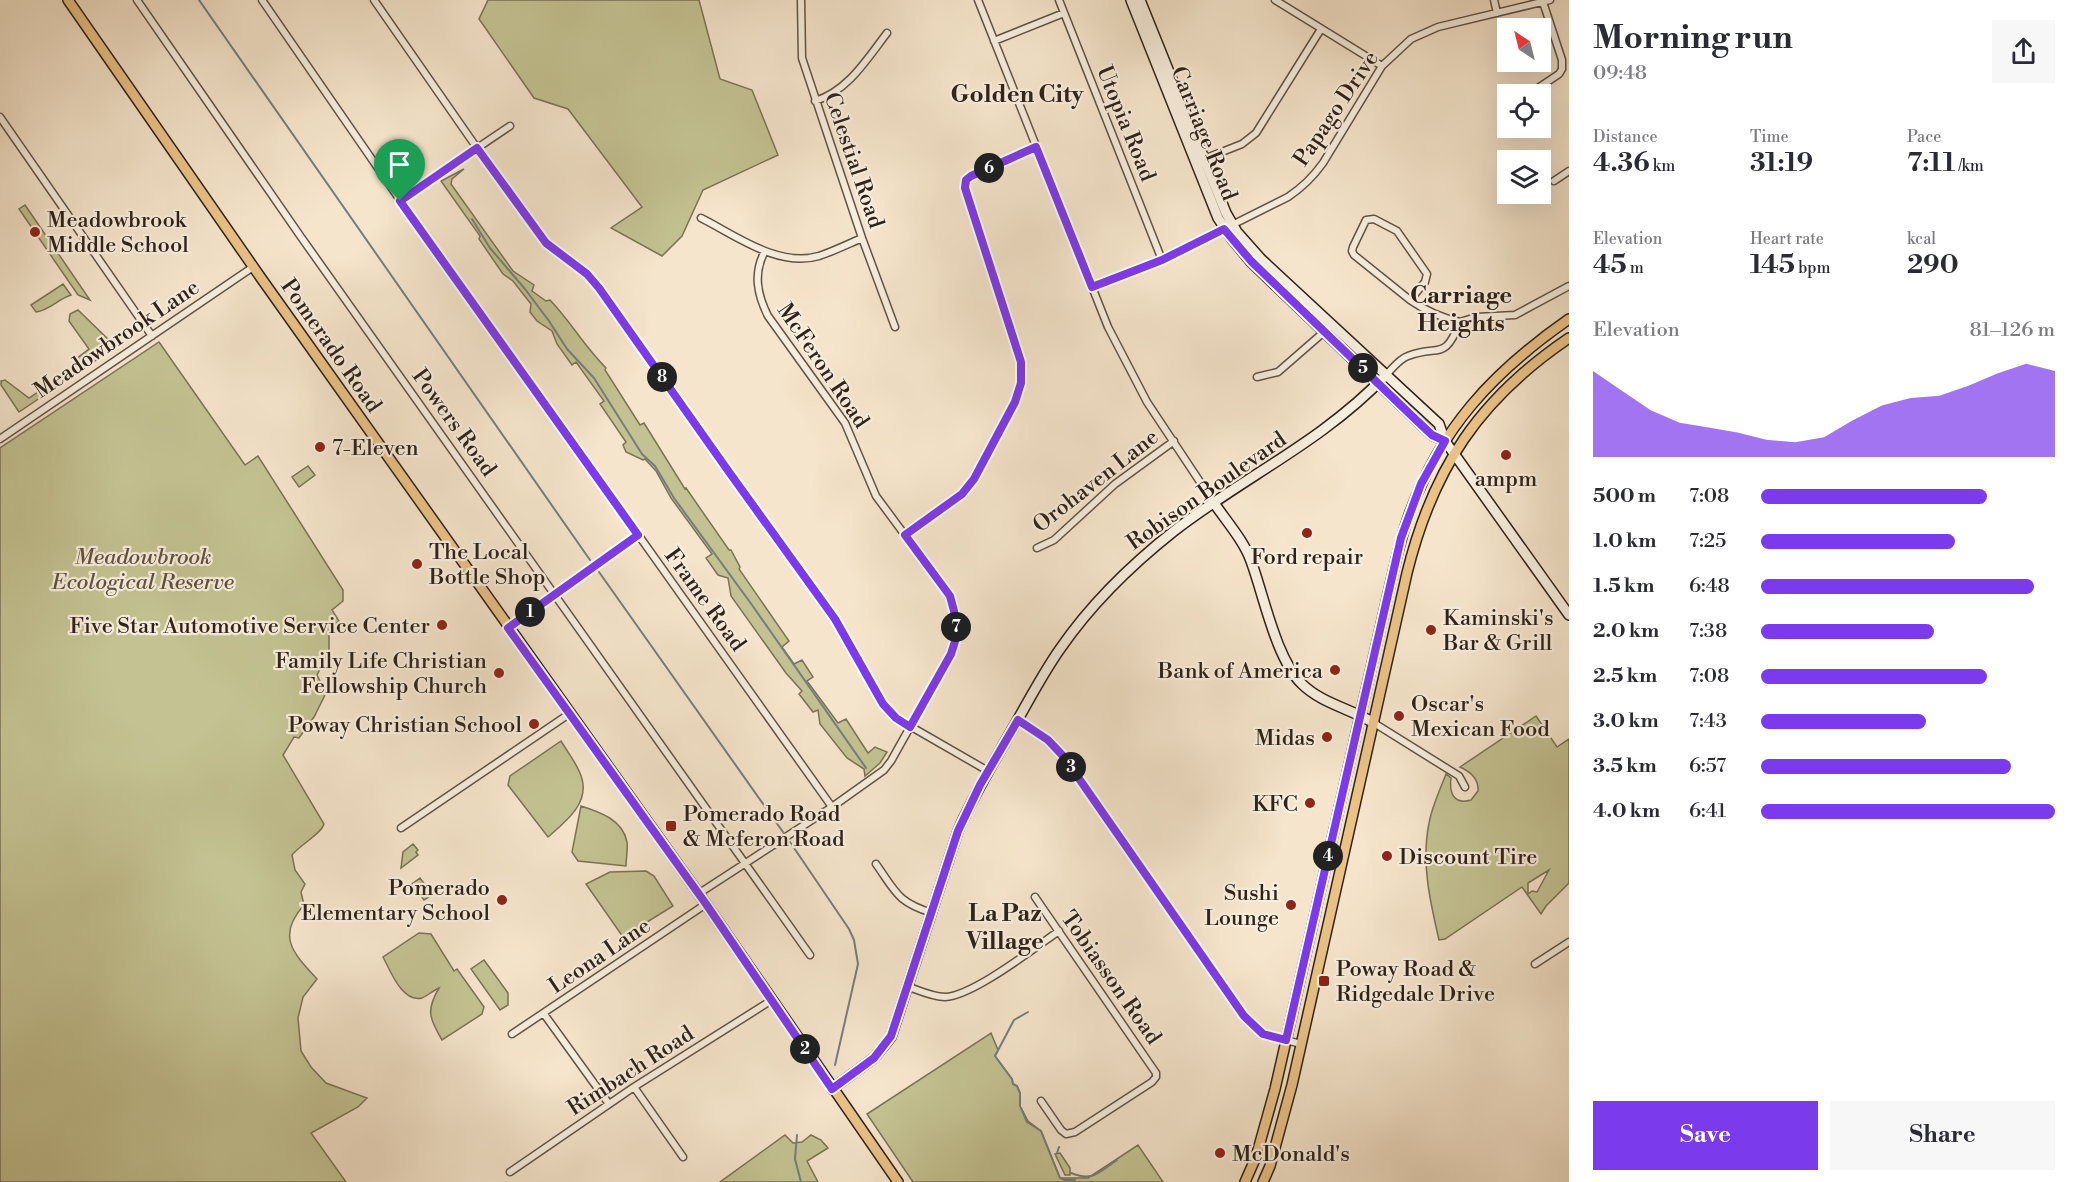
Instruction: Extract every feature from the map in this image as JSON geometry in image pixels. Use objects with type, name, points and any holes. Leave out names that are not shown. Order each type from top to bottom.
[{"type":"main road","name":"Pomerado Road","points":[[68,0],[253,267],[706,904],[898,1182]]},
{"type":"main road","points":[[1245,1182],[1256,1157],[1286,1040],[1405,527],[1423,481],[1445,441],[1485,388],[1527,350],[1569,320]]},
{"type":"main road","points":[[1263,1182],[1272,1162],[1302,1044],[1416,541],[1432,495],[1454,453],[1481,416],[1509,385],[1538,359],[1569,338]]},
{"type":"main road","points":[[1256,1157],[1272,1162]]},
{"type":"street","name":"Powers Road","points":[[137,0],[301,237],[747,863],[810,955]]},
{"type":"street","name":"Frame Road","points":[[262,0],[400,201],[832,807]]},
{"type":"street","points":[[374,0],[546,243],[587,274],[599,288],[835,619],[883,704],[896,718],[910,727],[988,771]]},
{"type":"street","name":"Celestial Road","points":[[801,0],[802,58],[862,238],[895,327]]},
{"type":"street","points":[[978,0],[1108,327],[1142,392],[1250,556],[1280,648],[1291,670],[1300,682],[1314,693],[1374,723],[1459,776],[1465,787]]},
{"type":"street","name":"Utopia Road","points":[[1059,0],[1162,260]]},
{"type":"street","name":"Carriage Road","points":[[1131,0],[1140,7],[1228,227],[1329,328],[1378,383],[1432,435],[1445,441]]},
{"type":"street","points":[[1275,0],[1382,66]]},
{"type":"street","points":[[1494,0],[1497,13]]},
{"type":"street","points":[[1544,84],[1559,74],[1562,69],[1562,60],[1547,1]]},
{"type":"street","name":"Papago Drive","points":[[1092,287],[1162,260],[1288,197],[1312,177],[1323,163],[1382,66],[1411,39],[1438,27],[1547,1]]},
{"type":"street","points":[[994,41],[1064,13]]},
{"type":"street","points":[[1200,161],[1242,144],[1256,133],[1321,29]]},
{"type":"street","points":[[815,101],[842,87],[887,33]]},
{"type":"street","points":[[0,117],[152,336]]},
{"type":"street","points":[[400,201],[510,126]]},
{"type":"street","points":[[905,535],[962,494],[974,479],[1015,402],[1021,383],[1021,362],[965,188],[966,180],[971,176],[1036,147]]},
{"type":"street","points":[[1554,181],[1569,171]]},
{"type":"street","points":[[701,218],[765,251],[794,258],[817,256],[862,238]]},
{"type":"street","points":[[1410,300],[1425,282],[1427,274],[1397,231],[1374,219],[1366,220],[1352,253],[1410,300],[1431,313],[1460,322],[1476,318],[1515,315],[1569,286]]},
{"type":"street","name":"McFeron Road","points":[[698,894],[832,807],[884,770],[951,654],[957,635],[950,596],[872,489],[845,423],[768,316],[761,302],[756,282],[759,262],[765,251]]},
{"type":"street","name":"Meadowbrook Lane","points":[[0,439],[253,267]]},
{"type":"street","points":[[1386,375],[1408,356],[1437,351],[1450,344],[1460,322]]},
{"type":"street","points":[[1257,377],[1278,372],[1329,328]]},
{"type":"street","name":"Carriage Road","points":[[1329,328],[1386,375],[1439,424],[1445,441],[1569,615]]},
{"type":"street","name":"Robison Boulevard","points":[[832,1089],[874,1058],[891,1036],[909,987],[958,831],[967,810],[1060,649],[1102,597],[1132,566],[1214,503],[1318,435],[1347,413],[1386,375]]},
{"type":"street","name":"Orohaven Lane","points":[[1037,548],[1054,540],[1115,484],[1174,441]]},
{"type":"street","points":[[508,628],[638,535]]},
{"type":"street","points":[[401,828],[569,714]]},
{"type":"street","points":[[1018,720],[1048,740],[1064,757],[1244,1016],[1263,1034],[1302,1044]]},
{"type":"street","points":[[876,864],[903,901],[932,914]]},
{"type":"street","name":"Tobiasson Road","points":[[1035,897],[1156,1073],[1152,1082],[1075,1132],[1066,1134],[1061,1130],[1041,1101]]},
{"type":"street","name":"Leona Lane","points":[[512,1034],[706,904]]},
{"type":"street","points":[[909,987],[942,997],[971,990],[1059,931]]},
{"type":"street","points":[[1535,964],[1569,942]]},
{"type":"street","name":"Rimbach Road","points":[[510,1172],[609,1104],[772,1000]]},
{"type":"street","points":[[544,1014],[609,1104]]},
{"type":"street","points":[[634,1088],[683,1157]]},
{"type":"green space","points":[[488,0],[699,0],[720,79],[752,90],[778,155],[703,190],[682,236],[662,256],[611,228],[642,207],[568,109],[534,98],[479,19]]},
{"type":"green space","points":[[464,169],[452,179],[451,184],[513,271],[534,285],[532,291],[546,301],[550,300],[606,368],[605,370],[640,425],[644,423],[685,489],[731,550],[739,569],[789,641],[782,647],[794,664],[802,660],[813,677],[807,681],[838,723],[846,719],[868,753],[875,747],[887,752],[880,763],[865,776],[864,769],[847,758],[820,724],[818,710],[813,712],[799,694],[802,691],[786,673],[731,596],[728,578],[718,575],[706,558],[712,554],[671,498],[656,471],[645,459],[626,452],[623,445],[626,442],[600,404],[604,401],[576,362],[572,365],[557,344],[552,331],[537,321],[530,312],[531,304],[513,281],[503,274],[479,239],[480,236],[441,181]]},
{"type":"green space","points":[[25,205],[90,300],[78,295],[19,209]]},
{"type":"green space","points":[[63,284],[71,295],[36,312],[31,305]]},
{"type":"green space","points":[[78,310],[111,342],[114,348],[19,412],[1,385],[1,381],[5,380],[29,398],[79,364],[76,359],[89,349],[69,321],[70,314]]},
{"type":"green space","name":"Meadowbrook Ecological Reserve","points":[[159,342],[245,465],[258,456],[343,590],[343,601],[332,610],[339,621],[329,630],[329,652],[317,675],[326,693],[314,717],[299,738],[294,737],[283,755],[324,824],[319,832],[292,855],[295,870],[305,884],[301,892],[304,905],[291,926],[289,935],[295,952],[317,979],[303,997],[298,1018],[301,1051],[311,1067],[326,1083],[367,1098],[358,1107],[311,1133],[346,1182],[0,1182],[0,448]]},
{"type":"green space","points":[[308,466],[315,475],[299,487],[292,477]]},
{"type":"green space","points":[[1536,716],[1557,747],[1569,739],[1569,883],[1541,914],[1522,887],[1445,939],[1439,940],[1426,867],[1427,838],[1432,810],[1446,774],[1451,778],[1452,793],[1460,801],[1471,800],[1478,791],[1474,776],[1460,767]],"holes":[[[1549,870],[1537,892],[1532,891],[1528,894],[1528,883]]]},
{"type":"green space","points":[[561,741],[582,779],[582,796],[574,812],[548,837],[508,785],[510,776]]},
{"type":"green space","points":[[581,806],[603,814],[621,828],[627,842],[626,866],[578,861],[572,852]]},
{"type":"green space","points":[[413,844],[418,850],[416,852],[418,855],[401,868],[403,852]]},
{"type":"green space","points":[[646,871],[654,876],[673,906],[623,937],[586,884],[610,872]]},
{"type":"green space","points":[[420,878],[432,895],[424,900],[412,884]]},
{"type":"green space","points":[[419,933],[431,934],[454,971],[457,969],[484,1007],[482,1014],[442,1040],[434,1026],[431,1014],[432,1002],[439,988],[422,998],[408,996],[393,977],[383,957]]},
{"type":"green space","points":[[484,960],[508,993],[508,1005],[500,1010],[471,969]]},
{"type":"green space","points":[[991,1033],[998,1050],[995,1056],[1012,1079],[1013,1084],[1017,1086],[1020,1093],[1020,1106],[1028,1121],[1041,1131],[1060,1178],[1088,1178],[1138,1145],[1163,1182],[913,1182],[867,1114]]},
{"type":"green space","points":[[785,1135],[793,1143],[802,1142],[811,1135],[821,1140],[828,1148],[807,1161],[818,1182],[720,1182]]},
{"type":"green space","points":[[1060,1153],[1070,1168],[1070,1175],[1065,1175],[1055,1154]]},
{"type":"waterway","points":[[199,0],[590,560]]},
{"type":"waterway","points":[[472,219],[490,248],[525,289],[567,349],[594,378],[642,454],[655,466],[674,498],[866,768]]},
{"type":"waterway","points":[[599,572],[783,832]]},
{"type":"waterway","points":[[790,842],[849,929],[854,940],[858,964],[835,1065]]},
{"type":"waterway","points":[[1020,1106],[1020,1093],[1017,1086],[1013,1084],[1012,1079],[995,1056],[1014,1020],[1028,1012]]},
{"type":"waterway","points":[[1021,1108],[1027,1122],[1041,1131],[1060,1178],[1075,1180]]},
{"type":"waterway","points":[[797,1135],[795,1159],[801,1182]]},
{"type":"waterway","points":[[1057,1153],[1059,1147]]},
{"type":"waterway","points":[[1071,1173],[1090,1176],[1117,1160]]},
{"type":"place","name":"Meadowbrook Middle School","points":[[35,232]]},
{"type":"place","name":"7-Eleven","points":[[320,447]]},
{"type":"place","name":"ampm","points":[[1506,455]]},
{"type":"place","name":"Ford repair","points":[[1307,533]]},
{"type":"place","name":"The Local Bottle Shop","points":[[417,564]]},
{"type":"place","name":"Five Star Automotive Service Center","points":[[442,625]]},
{"type":"place","name":"Kaminski's Bar & Grill","points":[[1431,630]]},
{"type":"place","name":"Bank of America","points":[[1335,670]]},
{"type":"place","name":"Family Life Christian Fellowship Church","points":[[499,673]]},
{"type":"place","name":"Oscar's Mexican Food","points":[[1399,716]]},
{"type":"place","name":"Poway Christian School","points":[[534,724]]},
{"type":"place","name":"Midas","points":[[1327,737]]},
{"type":"place","name":"KFC","points":[[1310,803]]},
{"type":"place","name":"Pomerado Road & Mcferon Road","points":[[671,826]]},
{"type":"place","name":"Discount Tire","points":[[1387,856]]},
{"type":"place","name":"Pomerado Elementary School","points":[[502,900]]},
{"type":"place","name":"Sushi Lounge","points":[[1291,905]]},
{"type":"place","name":"Poway Road & Ridgedale Drive","points":[[1324,981]]},
{"type":"place","name":"McDonald's","points":[[1220,1153]]},
{"type":"district","name":"Golden City","points":[[1017,94]]},
{"type":"district","name":"Carriage Heights","points":[[1461,309]]},
{"type":"district","name":"La Paz Village","points":[[1005,927]]},
{"type":"route","points":[[1036,147],[1092,287],[1162,260],[1224,229],[1251,261],[1413,417],[1432,435],[1445,441],[1421,484],[1401,538],[1286,1040],[1263,1034],[1252,1026],[1064,757],[1048,740],[1018,720],[980,785],[958,831],[909,987],[891,1036],[874,1058],[832,1089],[706,904],[508,628],[638,535],[400,201],[477,148],[546,243],[587,274],[599,288],[835,619],[883,704],[896,718],[910,727],[951,654],[957,635],[950,596],[905,535],[962,494],[974,479],[1015,402],[1021,383],[1021,362],[965,188],[966,180],[1036,147]]}]
